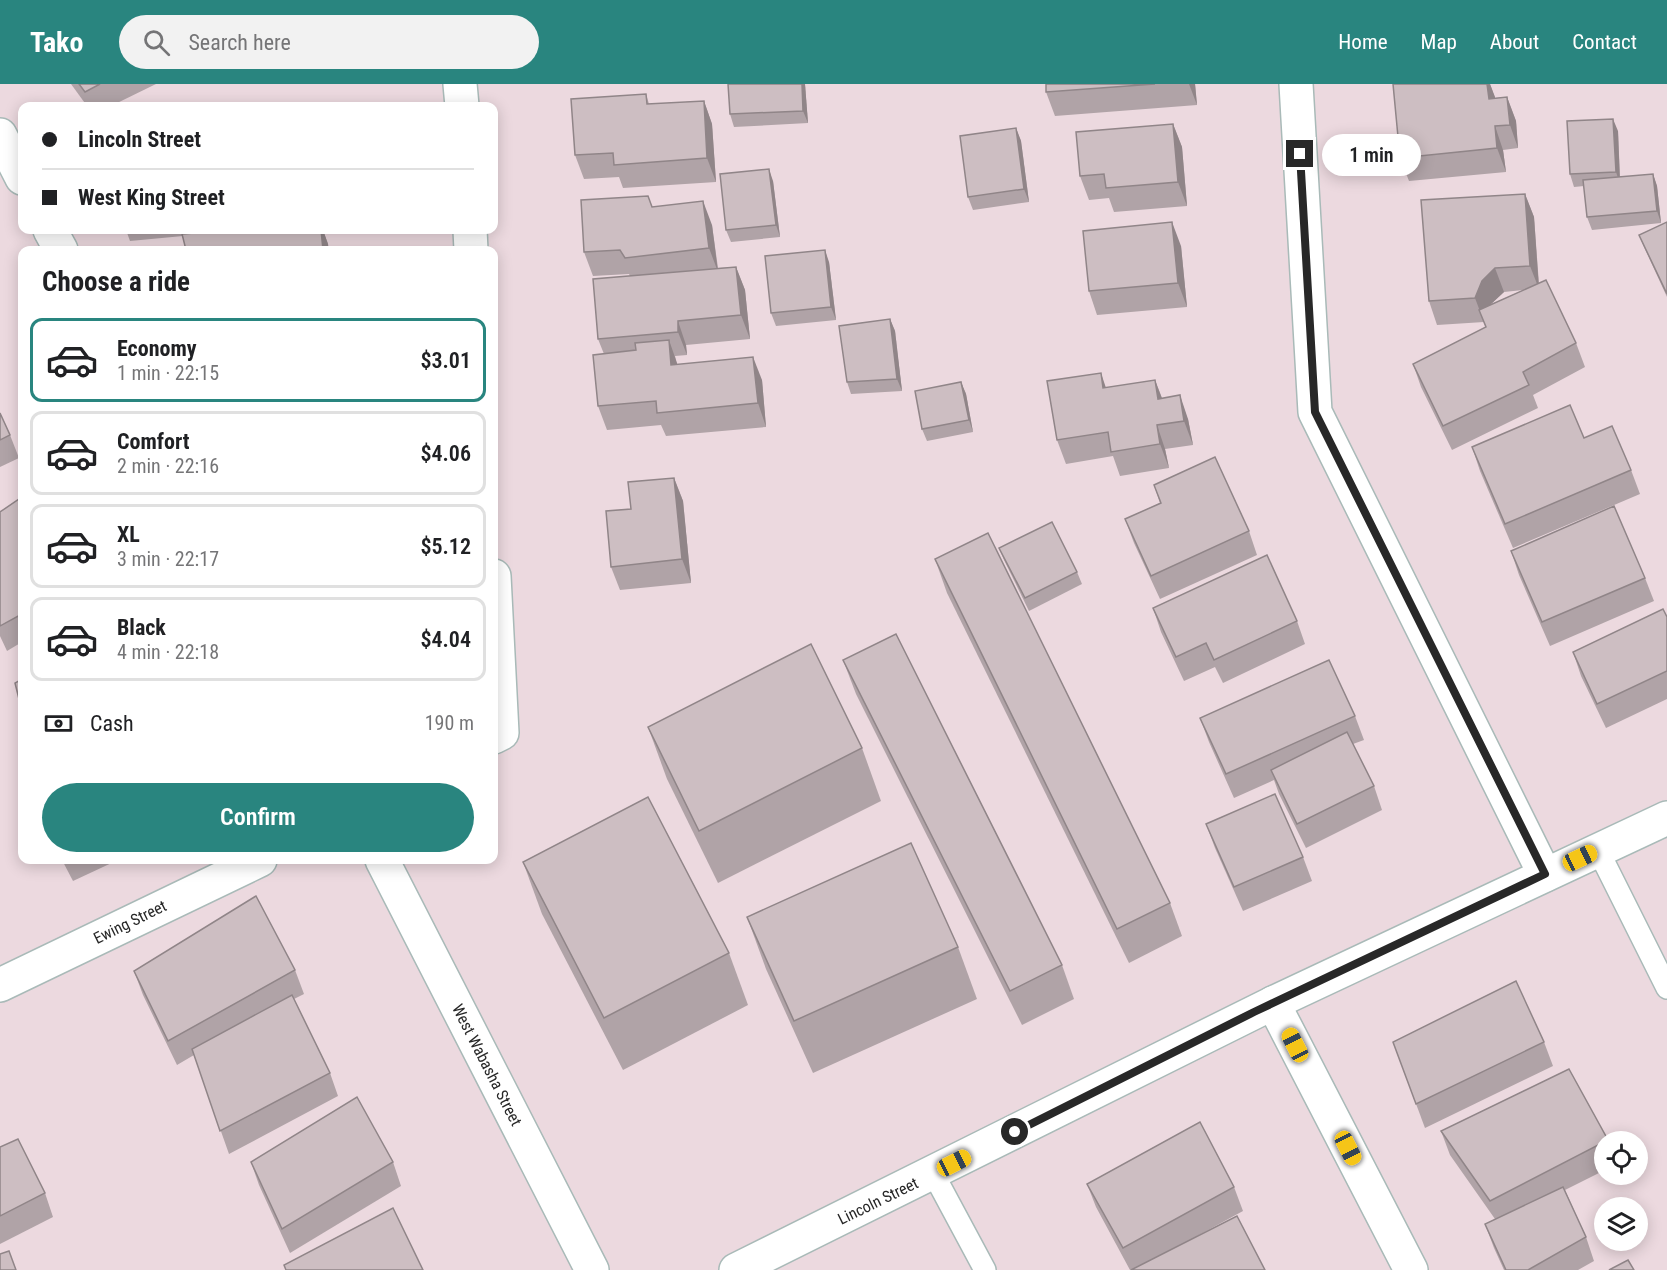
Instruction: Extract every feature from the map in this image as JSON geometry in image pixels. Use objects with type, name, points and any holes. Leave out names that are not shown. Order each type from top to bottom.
[{"type":"street","points":[[460,84],[462,102]]},
{"type":"street","points":[[1296,84],[1315,412],[1545,874]]},
{"type":"street","points":[[0,135],[18,170]]},
{"type":"street","points":[[498,654],[502,733],[498,735]]},
{"type":"street","name":"Lincoln Street","points":[[736,1270],[1273,1003],[1667,818]]},
{"type":"street","name":"Ewing Street","points":[[0,985],[252,864]]},
{"type":"street","name":"West Wabasha Street","points":[[384,864],[592,1270]]},
{"type":"street","points":[[1273,1003],[1411,1270]]},
{"type":"lane","points":[[1598,850],[1667,988]]},
{"type":"lane","points":[[933,1173],[985,1270]]},
{"type":"building","points":[[79,84],[100,84],[85,92]]},
{"type":"building","points":[[728,84],[802,84],[803,111],[730,114]]},
{"type":"building","points":[[1046,84],[1155,84],[1046,92]]},
{"type":"building","points":[[1393,84],[1487,84],[1489,99],[1507,97],[1510,125],[1495,126],[1497,148],[1400,158]]},
{"type":"building","points":[[646,94],[647,104],[704,101],[707,158],[614,165],[613,153],[575,155],[571,99]]},
{"type":"building","points":[[1613,119],[1616,172],[1570,174],[1567,121]]},
{"type":"building","points":[[1173,124],[1178,182],[1106,188],[1104,174],[1080,176],[1076,132]]},
{"type":"building","points":[[1016,128],[1024,189],[968,197],[960,136]]},
{"type":"building","points":[[769,169],[776,225],[726,230],[720,174]]},
{"type":"building","points":[[1653,174],[1657,211],[1587,217],[1583,180]]},
{"type":"building","points":[[1525,194],[1530,266],[1495,268],[1482,281],[1475,298],[1429,301],[1421,200]]},
{"type":"building","points":[[648,196],[652,207],[703,201],[709,248],[625,258],[620,250],[584,252],[581,200]]},
{"type":"building","points":[[1172,222],[1178,283],[1089,291],[1083,231]]},
{"type":"building","points":[[1667,222],[1667,294],[1639,235]]},
{"type":"building","points":[[182,234],[321,234],[323,246],[185,246]]},
{"type":"building","points":[[825,250],[831,307],[771,313],[765,256]]},
{"type":"building","points":[[736,267],[741,315],[678,321],[678,332],[598,339],[593,279]]},
{"type":"building","points":[[1546,280],[1576,343],[1523,372],[1529,385],[1443,426],[1413,364],[1486,327],[1479,310]]},
{"type":"building","points":[[890,319],[897,379],[847,382],[839,326]]},
{"type":"building","points":[[669,340],[671,365],[753,357],[758,403],[657,413],[656,401],[598,406],[593,355],[636,350],[635,343]]},
{"type":"building","points":[[1101,373],[1103,388],[1155,380],[1158,399],[1180,395],[1184,421],[1157,425],[1160,444],[1111,452],[1108,432],[1057,440],[1047,381]]},
{"type":"building","points":[[961,382],[969,420],[922,429],[915,391]]},
{"type":"building","points":[[1570,405],[1584,438],[1612,426],[1631,470],[1505,524],[1472,447]]},
{"type":"building","points":[[0,413],[10,435],[0,440]]},
{"type":"building","points":[[1215,457],[1249,531],[1151,576],[1125,519],[1161,503],[1154,485]]},
{"type":"building","points":[[674,478],[682,559],[611,567],[606,511],[631,509],[628,482]]},
{"type":"building","points":[[18,500],[18,616],[0,626],[0,512]]},
{"type":"building","points":[[1614,506],[1645,578],[1542,622],[1511,551]]},
{"type":"building","points":[[1052,522],[1077,572],[1025,598],[999,548]]},
{"type":"building","points":[[988,533],[1170,903],[1117,929],[935,559]]},
{"type":"building","points":[[1267,555],[1297,621],[1214,660],[1206,643],[1176,657],[1153,608]]},
{"type":"building","points":[[1663,609],[1667,617],[1667,671],[1597,704],[1573,652]]},
{"type":"building","points":[[896,634],[1062,965],[1010,991],[843,660]]},
{"type":"building","points":[[811,644],[862,748],[699,831],[648,727]]},
{"type":"building","points":[[1329,660],[1355,716],[1226,774],[1200,718]]},
{"type":"building","points":[[1347,732],[1374,786],[1297,824],[1271,770]]},
{"type":"building","points":[[1275,794],[1303,857],[1234,887],[1206,824]]},
{"type":"building","points":[[648,797],[729,953],[604,1018],[523,862]]},
{"type":"building","points":[[911,843],[958,947],[794,1021],[747,917]]},
{"type":"building","points":[[256,896],[295,970],[168,1041],[134,971]]},
{"type":"building","points":[[1516,981],[1544,1042],[1416,1104],[1393,1042]]},
{"type":"building","points":[[292,995],[330,1073],[220,1131],[192,1049]]},
{"type":"building","points":[[1569,1069],[1603,1131],[1594,1131],[1594,1147],[1490,1201],[1441,1131]]},
{"type":"building","points":[[357,1097],[393,1162],[282,1229],[251,1162]]},
{"type":"building","points":[[1200,1122],[1234,1187],[1123,1248],[1087,1184]]},
{"type":"building","points":[[18,1139],[45,1193],[0,1216],[0,1147]]},
{"type":"building","points":[[1563,1187],[1586,1237],[1528,1270],[1506,1270],[1485,1224]]},
{"type":"building","points":[[393,1208],[423,1270],[286,1270],[284,1265]]},
{"type":"building","points":[[1237,1216],[1265,1270],[1131,1270]]},
{"type":"building","points":[[9,1251],[16,1270],[0,1270],[0,1254]]},
{"type":"building","points":[[1628,1260],[1634,1270],[1609,1270]]},
{"type":"route","points":[[1015,1132],[1254,1012],[1545,874],[1315,412],[1300,154]]}]
